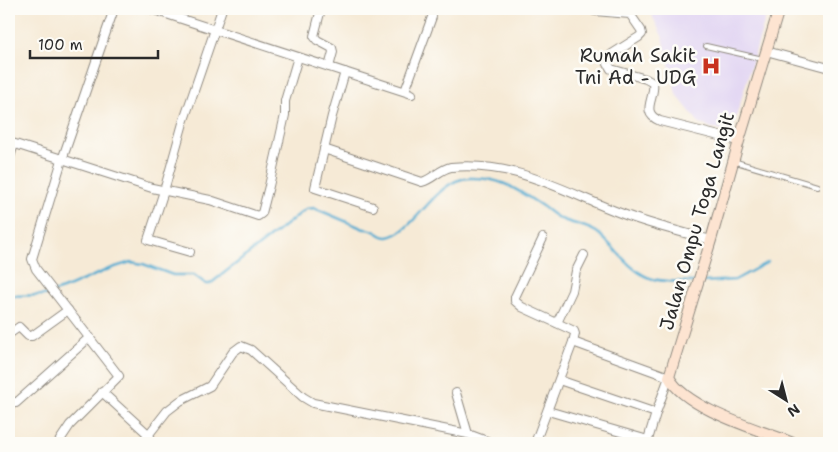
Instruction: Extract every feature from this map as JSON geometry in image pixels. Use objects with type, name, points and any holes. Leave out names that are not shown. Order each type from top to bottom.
[{"type":"main road","name":"Jalan Ompu Toga Langit","points":[[668,377],[695,294],[779,9]]},
{"type":"main road","points":[[668,377],[679,390],[706,409],[793,443]]},
{"type":"street","points":[[58,443],[70,425],[119,376],[36,269],[32,261],[62,160],[114,9]]},
{"type":"street","points":[[151,9],[408,92],[432,17]]},
{"type":"street","points":[[190,252],[148,240],[183,123],[222,9]]},
{"type":"street","points":[[321,9],[314,36],[317,40],[332,48],[333,52],[328,67]]},
{"type":"street","points":[[589,9],[630,14],[641,30],[641,36],[612,54],[607,62],[611,69],[654,83],[649,109],[653,117],[660,121],[739,141]]},
{"type":"street","points":[[764,55],[829,68]]},
{"type":"street","points":[[9,160],[11,143],[164,191],[210,200],[256,216],[261,215],[284,118],[285,101],[298,57]]},
{"type":"street","points":[[345,72],[315,185],[316,189],[373,207]]},
{"type":"street","points":[[324,149],[422,182],[445,168],[452,166],[494,167],[532,176],[623,214],[711,240]]},
{"type":"street","points":[[535,443],[575,334],[574,331],[516,303],[515,299],[543,238]]},
{"type":"street","points":[[557,323],[572,291],[576,271],[584,255]]},
{"type":"street","points":[[9,334],[19,327],[30,337],[68,310]]},
{"type":"street","points":[[9,403],[11,400],[16,403],[90,337]]},
{"type":"street","points":[[573,342],[668,377]]},
{"type":"street","points":[[142,443],[170,408],[210,386],[233,352],[241,346],[251,350],[303,397],[313,403],[468,434],[492,443]]},
{"type":"street","name":"Jalan Ompu Toga Langit","points":[[648,442],[668,377]]},
{"type":"street","points":[[559,380],[656,413]]},
{"type":"street","points":[[102,392],[149,435],[153,443]]},
{"type":"street","points":[[456,393],[468,434]]},
{"type":"street","points":[[548,410],[648,442]]},
{"type":"lane","points":[[706,46],[764,55]]},
{"type":"lane","points":[[734,161],[817,186]]},
{"type":"shaded area","name":"Rumah Sakit Tni Ad - UDG","points":[[649,9],[768,9],[731,134],[700,124],[676,94],[663,38]]},
{"type":"waterway","points":[[9,296],[44,295],[131,262],[143,264],[173,275],[194,275],[206,284],[210,284],[306,209],[314,208],[388,237],[398,233],[407,226],[446,187],[457,181],[469,178],[480,178],[508,185],[558,218],[595,231],[628,263],[647,277],[665,281],[696,282]]},
{"type":"waterway","points":[[702,282],[735,280],[768,262]]},
{"type":"place","name":"Rumah Sakit Tni Ad - UDG","points":[[711,66]]}]
